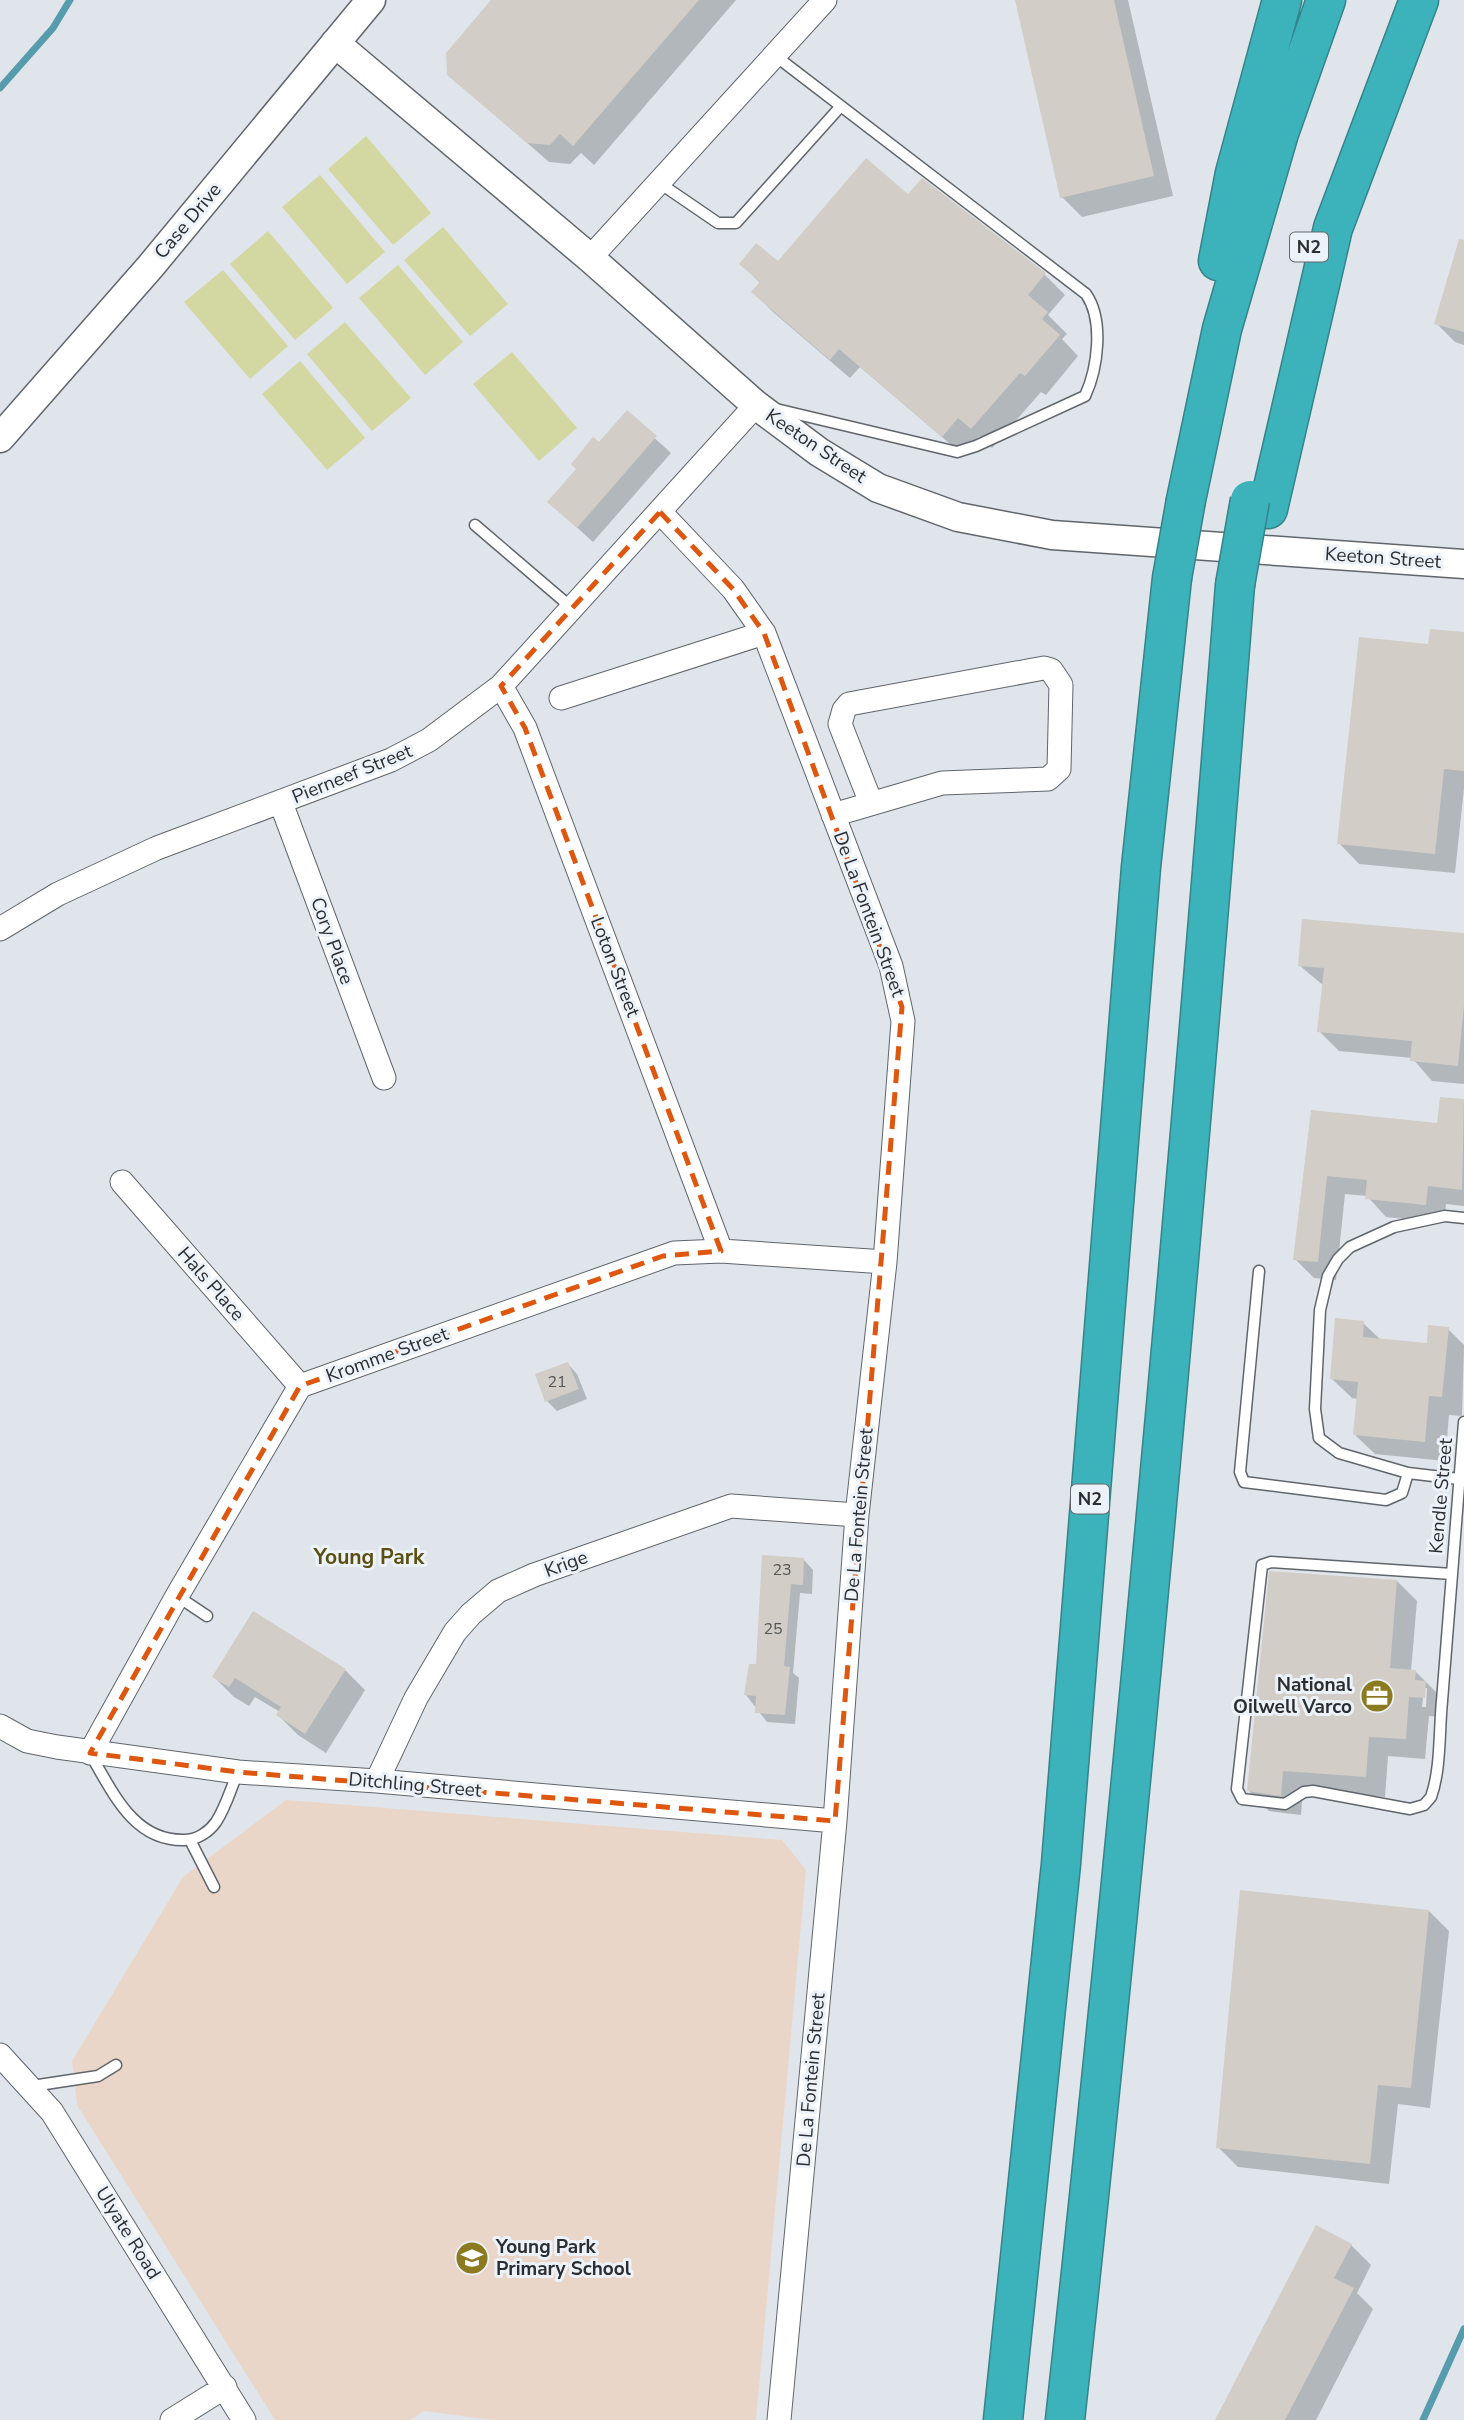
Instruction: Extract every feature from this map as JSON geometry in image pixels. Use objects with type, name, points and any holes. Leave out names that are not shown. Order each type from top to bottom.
[{"type":"highway","points":[[1195,461],[1213,291],[1235,173],[1282,0]]},
{"type":"highway","name":"N2","points":[[1003,2420],[1061,1864],[1140,880],[1172,578],[1222,329],[1279,133],[1325,0]]},
{"type":"highway","name":"N2","points":[[1065,2420],[1122,1877],[1214,858],[1245,584],[1290,318],[1324,194],[1361,75],[1391,0]]},
{"type":"highway","points":[[1259,505],[1333,228],[1419,0]]},
{"type":"street","name":"Case Drive","points":[[0,438],[150,267],[371,0]]},
{"type":"street","points":[[590,258],[825,0]]},
{"type":"street","name":"Keeton Street","points":[[335,43],[590,258],[756,405],[819,452],[878,488],[958,517],[1052,535],[1464,564]]},
{"type":"street","name":"Pierneef Street","points":[[0,929],[96,875],[157,848],[281,803],[412,750],[501,686],[756,405]]},
{"type":"street","name":"De La Fontein Street","points":[[660,512],[733,589],[765,633],[891,967],[902,1007],[885,1262],[858,1515],[835,1821],[779,2420]]},
{"type":"street","points":[[561,698],[765,633]]},
{"type":"street","points":[[833,815],[942,783],[1048,779],[1054,776],[1059,769],[1061,685],[1057,676],[1044,668],[849,704],[840,723],[871,803]]},
{"type":"street","name":"Loton Street","points":[[501,686],[525,728],[722,1251]]},
{"type":"street","name":"Cory Place","points":[[281,803],[384,1079]]},
{"type":"street","name":"Hals Place","points":[[122,1182],[300,1386]]},
{"type":"street","name":"Kromme Street","points":[[90,1753],[177,1596],[300,1386],[663,1256],[687,1250],[885,1262]]},
{"type":"street","name":"Krige","points":[[377,1781],[416,1698],[455,1632],[498,1591],[534,1575],[731,1506],[858,1515]]},
{"type":"street","name":"Ditchling Street","points":[[0,1726],[27,1741],[90,1753],[238,1772],[377,1781],[835,1821]]},
{"type":"street","name":"Ulyate Road","points":[[0,2055],[52,2112],[244,2420]]},
{"type":"street","points":[[172,2420],[225,2388]]},
{"type":"lane","points":[[756,405],[957,452],[1076,402],[1084,396],[1089,387],[1099,325],[1095,307],[1086,294],[773,54]]},
{"type":"lane","points":[[658,182],[718,223],[726,226],[736,223],[841,106]]},
{"type":"lane","points":[[475,524],[572,608]]},
{"type":"lane","points":[[1460,1479],[1408,1473],[1339,1453],[1319,1438],[1315,1409],[1320,1310],[1328,1276],[1350,1247],[1403,1225],[1445,1216],[1464,1218]]},
{"type":"lane","points":[[1259,1271],[1240,1472],[1242,1479],[1248,1483],[1386,1500],[1402,1493],[1408,1473]]},
{"type":"lane","name":"Kendle Street","points":[[1452,1574],[1271,1562],[1262,1565],[1237,1789],[1241,1799],[1285,1804],[1304,1792],[1313,1791],[1410,1810],[1428,1801],[1433,1791],[1452,1574],[1460,1479],[1464,1422]]},
{"type":"lane","points":[[177,1596],[207,1616]]},
{"type":"lane","points":[[90,1753],[132,1819],[148,1832],[162,1838],[190,1840],[202,1835],[216,1822],[238,1772]]},
{"type":"lane","points":[[190,1840],[214,1887]]},
{"type":"lane","points":[[31,2087],[99,2076],[116,2066]]},
{"type":"highlighted area","points":[[660,512],[733,589],[764,633],[902,1007],[835,1821],[238,1772],[90,1753],[300,1386],[663,1256],[721,1251],[525,728],[501,686]]},
{"type":"shaded area","name":"Young Park Primary School","points":[[286,1800],[782,1840],[806,1870],[756,2420],[493,2420],[424,2411],[410,2420],[275,2420],[77,2105],[72,2061],[183,1877]]},
{"type":"green space","points":[[366,136],[431,213],[393,245],[328,169]]},
{"type":"green space","points":[[320,175],[385,252],[347,284],[282,207]]},
{"type":"green space","points":[[443,227],[508,304],[470,336],[404,260]]},
{"type":"green space","points":[[268,231],[333,308],[295,340],[230,264]]},
{"type":"green space","points":[[398,265],[463,342],[425,375],[359,298]]},
{"type":"green space","points":[[223,270],[288,346],[250,379],[184,302]]},
{"type":"green space","points":[[345,322],[411,398],[372,431],[307,354]]},
{"type":"green space","points":[[512,352],[577,428],[539,461],[473,384]]},
{"type":"green space","points":[[300,361],[365,438],[327,470],[262,394]]},
{"type":"building","points":[[491,0],[699,0],[573,146],[560,134],[550,145],[527,143],[447,75],[446,53]]},
{"type":"building","points":[[1015,0],[1114,0],[1154,176],[1060,198]]},
{"type":"building","points":[[866,158],[908,194],[922,178],[1046,273],[1028,295],[1048,312],[1042,319],[1060,335],[1025,376],[1020,373],[971,429],[958,418],[942,437],[839,349],[830,360],[751,292],[760,282],[739,264],[756,243],[778,261]]},
{"type":"building","points":[[1459,239],[1464,240],[1464,332],[1434,324]]},
{"type":"building","points":[[627,410],[657,436],[577,528],[547,502],[576,469],[571,464],[593,437],[599,442]]},
{"type":"building","points":[[1430,629],[1464,632],[1464,771],[1444,769],[1435,854],[1337,844],[1359,637],[1428,644]]},
{"type":"building","points":[[1302,919],[1464,933],[1464,1005],[1458,1066],[1410,1061],[1412,1041],[1317,1032],[1324,968],[1298,966]]},
{"type":"building","points":[[1440,1097],[1464,1099],[1462,1190],[1428,1186],[1426,1205],[1365,1199],[1367,1180],[1327,1176],[1318,1262],[1293,1260],[1311,1110],[1437,1123]]},
{"type":"building","points":[[1335,1318],[1364,1321],[1363,1337],[1427,1343],[1428,1325],[1449,1327],[1442,1397],[1429,1396],[1425,1442],[1353,1435],[1358,1382],[1330,1379]]},
{"type":"building","points":[[568,1362],[579,1389],[545,1402],[535,1374]]},
{"type":"building","points":[[762,1555],[804,1558],[803,1585],[791,1584],[784,1666],[790,1667],[785,1715],[755,1713],[756,1696],[744,1695],[749,1664],[756,1664]]},
{"type":"building","points":[[1269,1571],[1397,1580],[1390,1668],[1416,1670],[1415,1680],[1426,1681],[1425,1698],[1409,1697],[1406,1739],[1369,1737],[1366,1777],[1283,1771],[1281,1796],[1247,1791]]},
{"type":"building","points":[[253,1611],[346,1669],[305,1734],[276,1715],[281,1707],[235,1678],[229,1687],[212,1677]]},
{"type":"building","points":[[1240,1890],[1429,1910],[1411,2088],[1378,2085],[1370,2164],[1216,2148]]},
{"type":"building","points":[[1316,2225],[1352,2244],[1334,2278],[1354,2288],[1285,2420],[1215,2420]]},
{"type":"waterway","points":[[0,88],[53,28],[70,0]]},
{"type":"waterway","points":[[1423,2420],[1464,2329]]},
{"type":"place","name":"National Oilwell Varco","points":[[1377,1696]]},
{"type":"place","name":"Young Park Primary School","points":[[472,2258]]},
{"type":"district","name":"Young Park","points":[[369,1557]]}]
